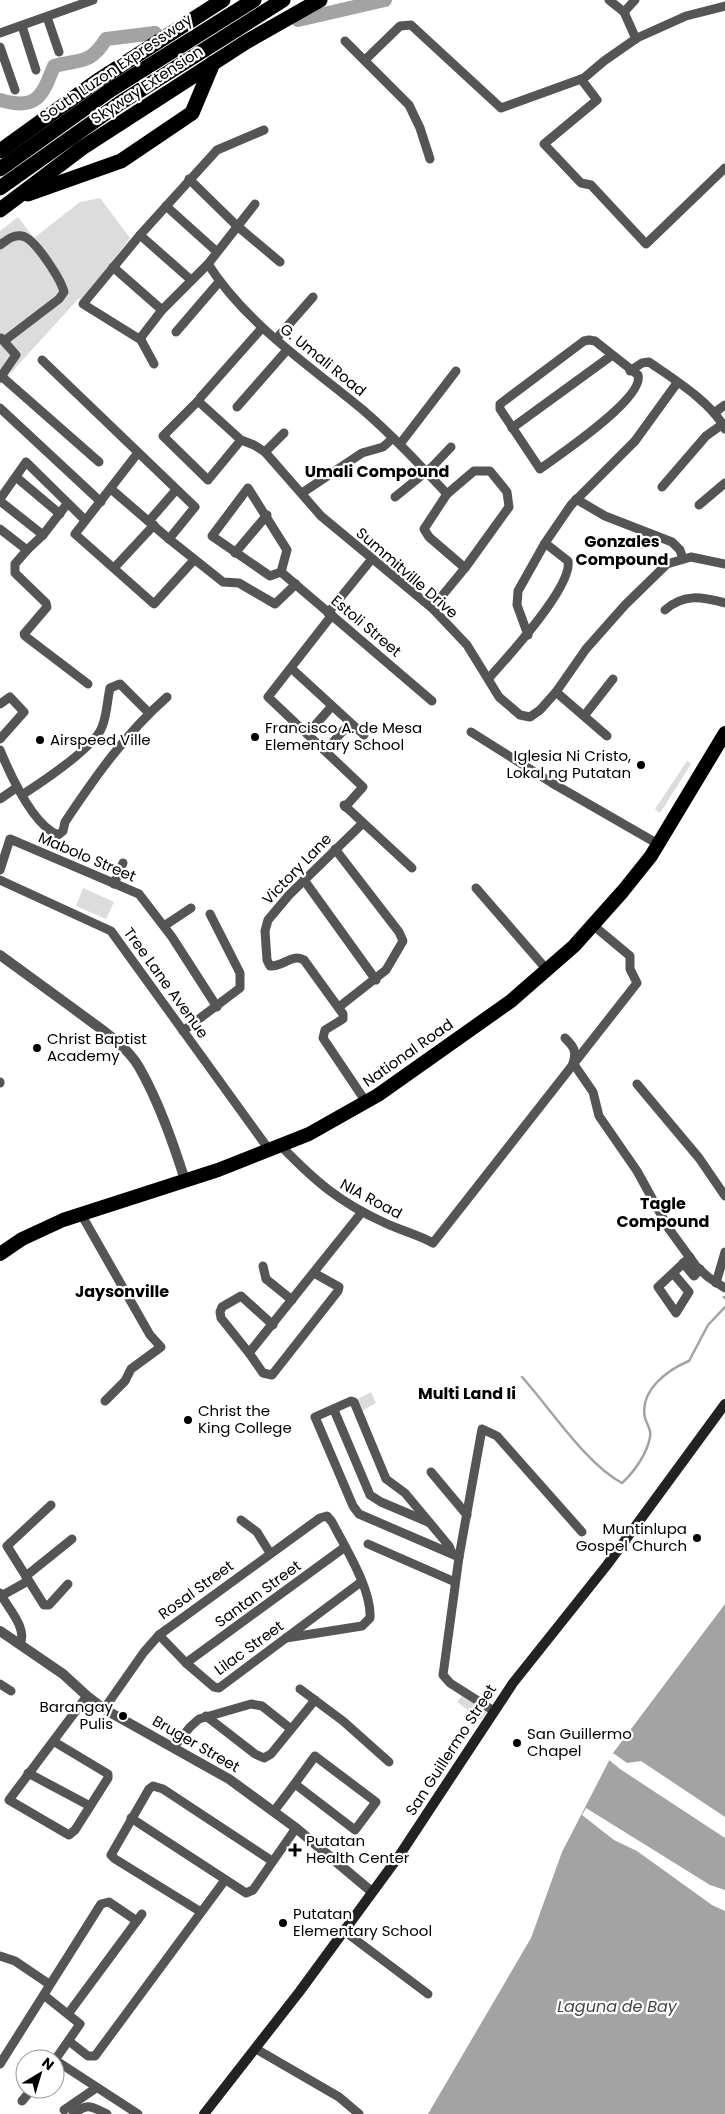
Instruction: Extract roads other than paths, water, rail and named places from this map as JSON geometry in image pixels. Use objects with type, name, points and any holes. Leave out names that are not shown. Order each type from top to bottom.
[{"type":"highway","name":"Skyway Extension","points":[[0,151],[97,81],[223,0]]},
{"type":"highway","name":"South Luzon Expressway","points":[[0,169],[108,91],[254,0]]},
{"type":"highway","name":"South Luzon Expressway","points":[[0,188],[120,103],[283,0]]},
{"type":"highway","name":"Skyway Extension","points":[[0,210],[82,148],[230,52],[320,0]]},
{"type":"highway","points":[[14,199],[121,161],[137,151],[192,113],[213,63]]},
{"type":"highway","name":"National Road","points":[[1,1251],[22,1239],[81,1214],[276,1148],[366,1102],[511,1001],[548,971],[594,926],[628,885],[658,844],[725,733]]},
{"type":"main road","name":"San Guillermo Street","points":[[204,2114],[256,2049],[372,1892],[426,1816],[513,1683],[606,1565],[725,1404]]},
{"type":"street","points":[[0,32],[93,0]]},
{"type":"street","points":[[609,0],[624,12],[636,39]]},
{"type":"street","points":[[624,12],[635,0]]},
{"type":"street","points":[[365,60],[400,26],[411,25],[501,108],[581,80],[636,39],[686,16],[725,6]]},
{"type":"street","points":[[47,17],[59,52]]},
{"type":"street","points":[[22,26],[36,70]]},
{"type":"street","points":[[345,41],[409,105],[420,128],[430,159]]},
{"type":"street","points":[[0,47],[15,90]]},
{"type":"street","points":[[581,80],[598,100],[544,144],[582,183],[591,185],[646,244],[725,168]]},
{"type":"street","points":[[154,364],[141,340],[83,304],[140,235],[217,150],[264,130]]},
{"type":"street","points":[[189,179],[236,225],[280,262]]},
{"type":"street","points":[[141,340],[162,310],[208,264],[216,250],[254,204]]},
{"type":"street","points":[[166,206],[216,250]]},
{"type":"street","points":[[140,235],[191,280]]},
{"type":"street","points":[[0,245],[12,237],[22,236],[31,241],[62,283],[64,292],[59,299],[2,339],[16,356],[1,377],[99,462]]},
{"type":"street","name":"G. Umali Road","points":[[208,264],[219,282],[262,328],[365,412],[397,441],[447,494]]},
{"type":"street","points":[[113,267],[162,310]]},
{"type":"street","points":[[176,332],[219,282]]},
{"type":"street","points":[[276,339],[312,297]]},
{"type":"street","points":[[200,398],[262,328]]},
{"type":"street","points":[[584,341],[595,341],[611,356],[638,375],[640,379],[638,384],[625,403],[540,469],[500,409],[500,404],[584,341]]},
{"type":"street","points":[[237,406],[287,350]]},
{"type":"street","points":[[512,428],[611,356]]},
{"type":"street","points":[[42,360],[195,507],[169,539]]},
{"type":"street","points":[[630,370],[642,362],[649,362],[714,413],[724,426],[706,436],[662,487]]},
{"type":"street","points":[[302,493],[362,453],[397,441],[456,371]]},
{"type":"street","points":[[528,635],[517,605],[518,591],[545,542],[576,499],[634,442],[678,383]]},
{"type":"street","points":[[241,440],[208,480],[163,436],[198,401],[241,440],[265,452],[284,433]]},
{"type":"street","points":[[714,413],[725,405]]},
{"type":"street","points":[[0,408],[101,502]]},
{"type":"street","points":[[395,497],[426,472],[451,447]]},
{"type":"street","name":"Summitville Drive","points":[[265,452],[321,516],[371,560],[432,608],[467,645],[499,697],[520,715],[530,717],[540,710],[556,692],[586,649],[625,605],[667,564],[690,557],[725,564]]},
{"type":"street","points":[[138,454],[75,534],[154,604],[194,560]]},
{"type":"street","points":[[43,535],[0,500],[26,462],[85,520]]},
{"type":"street","points":[[432,608],[465,568],[509,507],[510,500],[507,492],[490,471],[474,471],[447,494],[424,529],[429,537],[465,568]]},
{"type":"street","points":[[16,477],[60,514]]},
{"type":"street","points":[[700,505],[725,483]]},
{"type":"street","points":[[248,488],[267,515],[287,550],[281,572],[270,576],[235,554],[212,536],[248,488]]},
{"type":"street","points":[[111,489],[194,560],[223,582],[239,583],[275,604],[296,584]]},
{"type":"street","points":[[114,568],[152,523],[176,490]]},
{"type":"street","points":[[576,499],[606,516],[672,542],[680,550],[683,559]]},
{"type":"street","points":[[67,504],[43,535],[15,564],[15,573],[46,603],[47,607],[24,634],[25,636],[88,684]]},
{"type":"street","points":[[235,554],[267,515]]},
{"type":"street","points":[[0,529],[27,550]]},
{"type":"street","points":[[489,678],[528,635],[557,592],[569,566],[568,561],[545,542]]},
{"type":"street","points":[[371,560],[270,695],[269,699],[363,787],[344,806],[412,868]]},
{"type":"street","name":"Estoli Street","points":[[281,572],[432,701]]},
{"type":"street","points":[[665,610],[673,603],[686,597],[725,603]]},
{"type":"street","points":[[291,668],[364,736]]},
{"type":"street","points":[[584,716],[614,679]]},
{"type":"street","points":[[0,799],[19,791],[68,763],[99,732],[104,722],[110,688],[115,685],[120,684],[129,690],[149,713]]},
{"type":"street","points":[[556,692],[608,736]]},
{"type":"street","points":[[0,704],[10,697],[24,712],[0,739]]},
{"type":"street","points":[[0,750],[19,791],[46,829],[58,835],[61,834],[65,822],[107,760],[149,713],[167,697]]},
{"type":"street","points":[[310,731],[332,706]]},
{"type":"street","points":[[327,749],[350,723]]},
{"type":"street","points":[[471,732],[552,783],[658,844]]},
{"type":"street","name":"Victory Lane","points":[[339,1007],[304,960],[295,958],[270,966],[267,960],[265,931],[268,920],[304,880],[363,823]]},
{"type":"street","name":"Mabolo Street","points":[[0,870],[10,839],[139,894],[164,926],[217,1007]]},
{"type":"street","points":[[336,850],[402,936],[402,946],[393,960],[376,980],[339,1007],[344,1018],[326,1030],[323,1038],[366,1102]]},
{"type":"street","points":[[114,884],[123,863]]},
{"type":"street","name":"Tree Lane Avenue","points":[[0,880],[111,931],[183,1031],[276,1148]]},
{"type":"street","points":[[304,880],[376,980]]},
{"type":"street","points":[[476,888],[548,971]]},
{"type":"street","points":[[164,926],[191,908]]},
{"type":"street","points":[[183,1031],[238,991],[241,978],[210,914]]},
{"type":"street","points":[[573,1063],[637,983],[630,969],[630,956],[594,926]]},
{"type":"street","points":[[0,955],[88,1019],[128,1053],[139,1067],[153,1097],[175,1148],[185,1180]]},
{"type":"street","points":[[565,1038],[575,1050],[573,1063],[593,1092],[599,1116],[637,1171],[669,1229],[700,1270],[725,1288]]},
{"type":"street","name":"NIA Road","points":[[276,1148],[330,1193],[362,1212],[405,1233],[421,1236],[433,1243],[573,1063]]},
{"type":"street","points":[[637,1084],[699,1158],[725,1196]]},
{"type":"street","points":[[249,1353],[362,1212]]},
{"type":"street","points":[[81,1214],[150,1335],[160,1347],[132,1369],[125,1381],[105,1401]]},
{"type":"street","points":[[716,1282],[725,1252]]},
{"type":"street","points":[[673,1273],[690,1257]]},
{"type":"street","points":[[683,1263],[694,1276],[700,1270]]},
{"type":"street","points":[[263,1266],[266,1279],[292,1300]]},
{"type":"street","points":[[273,1325],[241,1296],[222,1307],[220,1312],[221,1318],[249,1353],[262,1373],[272,1375],[338,1291],[339,1287],[336,1284],[314,1273]]},
{"type":"street","points":[[351,1401],[354,1402],[386,1479],[405,1493],[450,1546],[455,1555],[369,1520],[356,1511],[315,1420],[316,1417],[351,1401]]},
{"type":"street","points":[[334,1410],[370,1495],[381,1502],[429,1522]]},
{"type":"street","points":[[494,1711],[450,1683],[443,1676],[455,1582],[455,1555],[467,1514],[482,1429],[497,1436],[582,1532]]},
{"type":"street","points":[[431,1472],[467,1514]]},
{"type":"street","points":[[52,1505],[7,1545],[42,1604],[47,1606],[68,1584]]},
{"type":"street","name":"Rosal Street","points":[[104,1709],[158,1635],[320,1518],[327,1516],[345,1548]]},
{"type":"street","points":[[241,1520],[257,1532],[270,1553]]},
{"type":"street","points":[[20,1644],[23,1636],[21,1629],[1,1595],[27,1578],[72,1539]]},
{"type":"street","points":[[368,1544],[455,1582]]},
{"type":"street","points":[[286,1638],[362,1626],[370,1618],[371,1611],[362,1582],[345,1548]]},
{"type":"street","name":"Santan Street","points":[[186,1663],[345,1548]]},
{"type":"street","name":"Lilac Street","points":[[158,1635],[186,1663],[214,1687],[219,1688],[362,1582]]},
{"type":"street","name":"Bruger Street","points":[[0,1631],[63,1674],[84,1701],[104,1709],[229,1779],[296,1828],[372,1892]]},
{"type":"street","points":[[0,1684],[11,1691]]},
{"type":"street","points":[[300,1689],[343,1721],[388,1762]]},
{"type":"street","points":[[206,1716],[260,1757],[271,1754],[315,1700]]},
{"type":"street","points":[[53,1741],[108,1774],[108,1778],[75,1830],[69,1835],[9,1800],[28,1773],[84,1701]]},
{"type":"street","points":[[174,1747],[190,1727],[206,1716],[254,1704],[262,1706],[291,1729]]},
{"type":"street","points":[[274,1811],[294,1784],[316,1756],[376,1802],[355,1830],[294,1784]]},
{"type":"street","points":[[28,1773],[90,1806]]},
{"type":"street","points":[[201,1912],[112,1857],[112,1849],[149,1789],[158,1787],[272,1861]]},
{"type":"street","points":[[131,1818],[225,1880],[244,1892],[249,1893],[296,1828]]},
{"type":"street","points":[[70,2042],[88,2056],[95,2056],[225,1880]]},
{"type":"street","points":[[0,2064],[45,1996],[49,1984],[103,1902],[109,1902],[140,1918],[68,2014]]},
{"type":"street","points":[[344,1931],[428,1994]]},
{"type":"street","points":[[0,1956],[15,1961],[49,1984]]},
{"type":"street","points":[[45,1996],[80,2024],[64,2049]]},
{"type":"street","points":[[256,2049],[339,2097],[359,2114]]},
{"type":"street","points":[[65,2067],[138,2114]]},
{"type":"street","points":[[68,2112],[96,2088]]},
{"type":"street","points":[[68,2112],[89,2106],[107,2114]]},
{"type":"water","name":"Laguna de Bay","points":[[725,1604],[725,2114],[428,2114],[531,1938],[562,1852],[613,1753]]},
{"type":"waterway","points":[[298,20],[385,0]]},
{"type":"waterway","points":[[0,100],[22,104],[30,102],[46,86],[54,66],[84,60],[95,53],[106,39],[155,33]]},
{"type":"waterway","points":[[522,1377],[569,1435],[595,1463],[622,1483],[631,1474],[646,1450],[650,1432],[644,1408],[650,1390],[672,1370],[689,1361],[708,1325],[725,1307]]},
{"type":"place","name":"Francisco A. de Mesa Elementary School","points":[[255,737]]},
{"type":"place","name":"Airspeed Ville","points":[[40,740]]},
{"type":"place","name":"Iglesia Ni Cristo, Lokal ng Putatan","points":[[641,765]]},
{"type":"place","name":"Christ Baptist Academy","points":[[37,1048]]},
{"type":"place","name":"Christ the King College","points":[[188,1420]]},
{"type":"place","name":"Muntinlupa Gospel Church","points":[[697,1538]]},
{"type":"place","name":"Barangay Pulis","points":[[123,1716]]},
{"type":"place","name":"San Guillermo Chapel","points":[[517,1743]]},
{"type":"place","name":"Putatan Health Center","points":[[295,1850]]},
{"type":"place","name":"Putatan Elementary School","points":[[283,1923]]},
{"type":"district","name":"Umali Compound","points":[[377,471]]},
{"type":"district","name":"Gonzales Compound","points":[[622,550]]},
{"type":"district","name":"Tagle Compound","points":[[663,1212]]},
{"type":"district","name":"Jaysonville","points":[[122,1291]]},
{"type":"district","name":"Multi Land Ii","points":[[467,1393]]}]
